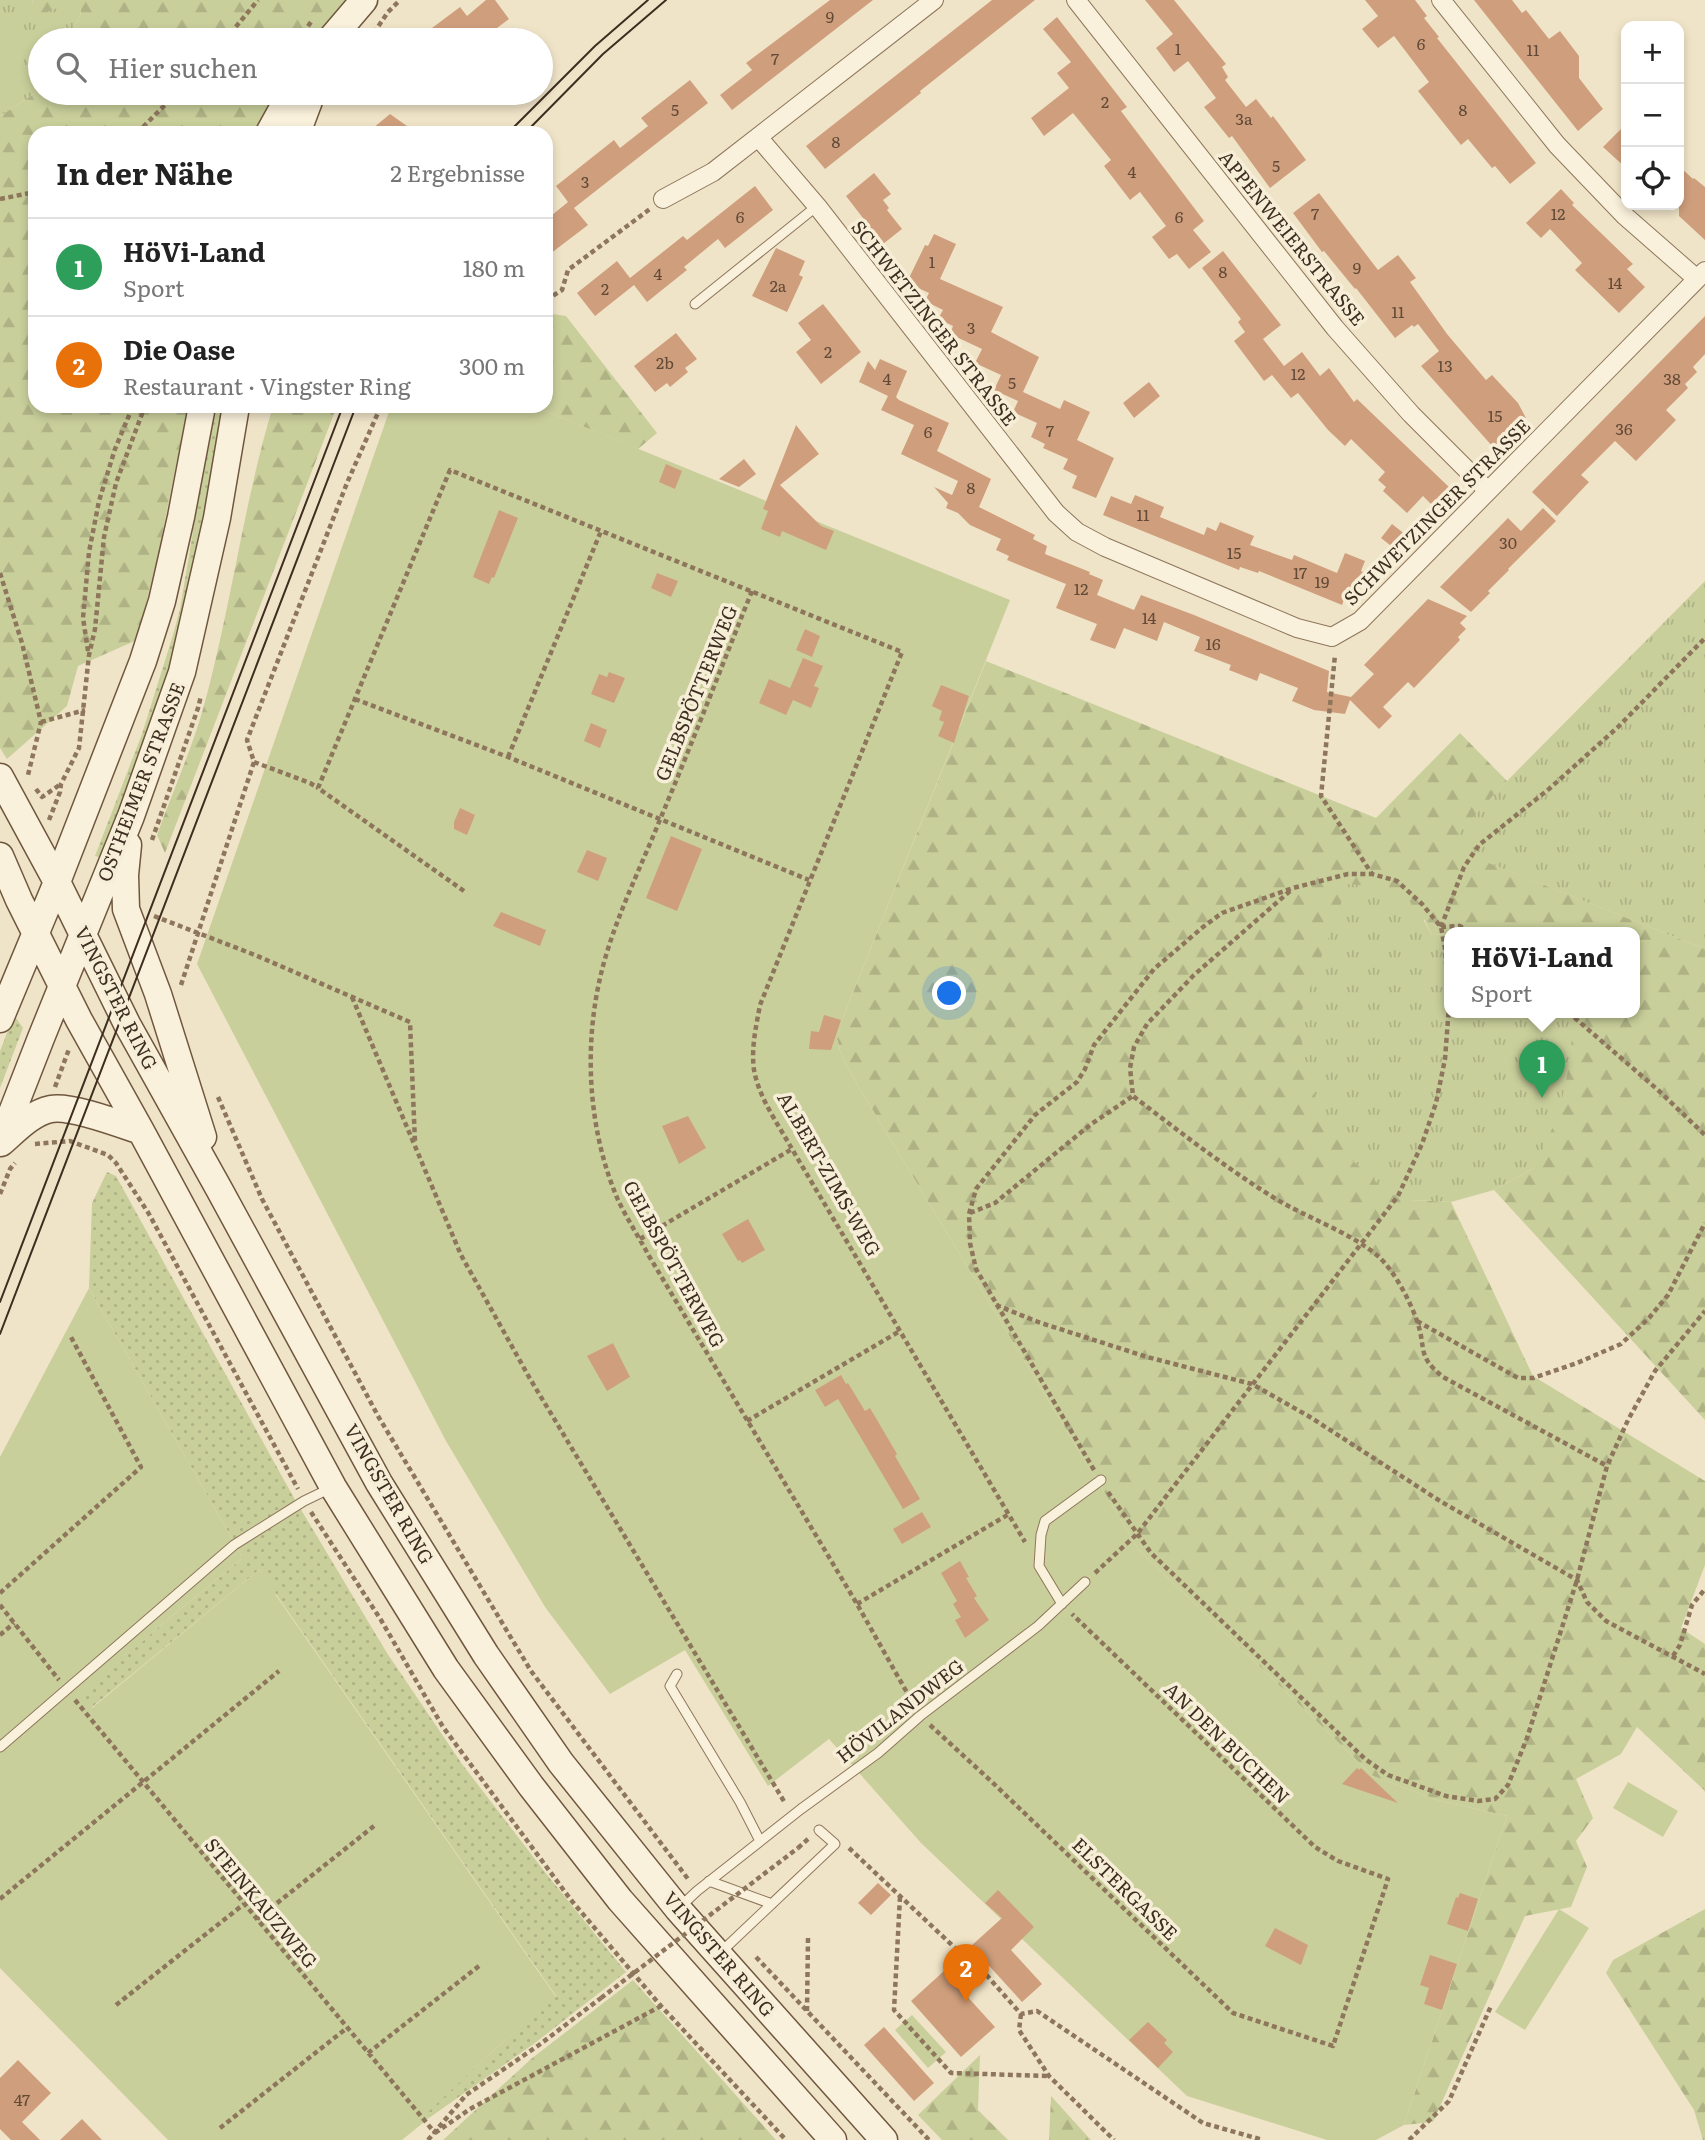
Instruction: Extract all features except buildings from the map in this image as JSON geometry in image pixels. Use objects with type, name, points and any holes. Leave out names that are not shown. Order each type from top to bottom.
[{"type":"main road","points":[[273,126],[284,105]]},
{"type":"main road","points":[[300,126],[308,105]]},
{"type":"main road","points":[[0,1019],[36,935],[143,661],[162,601],[201,413]]},
{"type":"main road","name":"OSTHEIMER STRASSE","points":[[6,1150],[61,987],[131,816],[182,672],[217,518],[235,413]]},
{"type":"main road","name":"VINGSTER RING","points":[[0,777],[57,882],[127,1024],[379,1483],[486,1655],[561,1763],[727,1945],[884,2140]]},
{"type":"main road","points":[[131,816],[125,874],[126,909],[158,994],[219,1189]]},
{"type":"main road","name":"VINGSTER RING","points":[[0,856],[61,987],[333,1487],[446,1669],[531,1786],[620,1900],[833,2140]]},
{"type":"main road","points":[[6,1150],[25,1122],[51,1109],[95,1116],[141,1131]]},
{"type":"street","points":[[663,199],[713,173],[934,0]]},
{"type":"street","name":"APPENWEIERSTRASSE","points":[[1076,0],[1335,328],[1411,414],[1488,491]]},
{"type":"street","points":[[1441,0],[1557,145],[1625,216],[1701,275]]},
{"type":"street","name":"SCHWETZINGER STRASSE","points":[[758,137],[817,206],[1056,513],[1077,532],[1105,547],[1297,628],[1332,637],[1360,621],[1701,275]]},
{"type":"lane","points":[[695,304],[817,206]]},
{"type":"lane","points":[[1062,1604],[1039,1566],[1041,1535],[1045,1521],[1101,1480]]},
{"type":"lane","points":[[0,1747],[233,1545],[304,1501],[333,1487]]},
{"type":"lane","name":"HÖVILANDWEG","points":[[688,1900],[793,1815],[1038,1626],[1085,1582]]},
{"type":"lane","points":[[677,1674],[670,1686],[740,1801],[760,1841]]},
{"type":"lane","points":[[727,1945],[835,1844],[819,1830]]},
{"type":"lane","points":[[709,1881],[772,1904]]},
{"type":"path","points":[[235,28],[258,0]]},
{"type":"path","points":[[377,28],[400,0]]},
{"type":"path","points":[[144,126],[165,105]]},
{"type":"path","points":[[0,199],[28,193]]},
{"type":"path","points":[[553,296],[562,290],[568,270],[663,199]]},
{"type":"path","points":[[89,655],[83,618],[89,552],[99,501],[115,449],[130,413]]},
{"type":"path","points":[[0,573],[22,643],[41,722],[27,774],[42,797],[61,783],[79,748],[109,510],[116,483],[142,413]]},
{"type":"path","points":[[179,991],[254,762],[247,740],[346,483],[378,413]]},
{"type":"path","points":[[318,788],[450,470],[752,591]]},
{"type":"path","points":[[508,757],[601,531]]},
{"type":"path","name":"ALBERT-ZIMS-WEG","points":[[752,591],[902,652],[760,1005],[753,1039],[754,1070],[764,1100],[792,1149],[1039,1566]]},
{"type":"path","name":"GELBSPÖTTERWEG","points":[[752,591],[604,962],[597,992],[591,1048],[596,1118],[603,1156],[619,1201],[747,1422],[857,1604],[920,1716]]},
{"type":"path","points":[[1332,637],[1335,659],[1321,796],[1373,874]]},
{"type":"path","points":[[1441,927],[1464,867],[1479,845],[1549,789],[1618,727],[1705,638]]},
{"type":"path","points":[[355,699],[508,757],[809,880]]},
{"type":"path","points":[[41,722],[85,710]]},
{"type":"path","points":[[254,762],[310,783],[464,891]]},
{"type":"path","points":[[61,783],[61,792]]},
{"type":"path","points":[[1444,943],[1441,927],[1422,904],[1397,881],[1373,874],[1348,874],[1293,888],[1222,913],[1154,970],[1094,1045],[1086,1069],[1077,1082],[1035,1115],[976,1189],[969,1214],[970,1242],[976,1269],[1101,1480],[1137,1534],[1151,1553],[1365,1759],[1388,1775],[1446,1796],[1478,1801],[1495,1799],[1508,1785],[1544,1688],[1577,1580],[1607,1466],[1655,1371],[1705,1311]]},
{"type":"path","points":[[1293,888],[1194,975],[1147,1024],[1134,1047],[1130,1068],[1133,1096],[1218,1161],[1279,1201],[1361,1244],[1378,1257],[1394,1275],[1417,1321],[1425,1360],[1443,1377],[1607,1466]]},
{"type":"path","points":[[151,915],[255,955],[410,1022],[415,1147]]},
{"type":"path","points":[[1441,927],[1461,927]]},
{"type":"path","points":[[352,997],[461,1255],[529,1377],[793,1815]]},
{"type":"path","points":[[1085,1582],[1137,1534],[1398,1196],[1422,1144],[1436,1103],[1445,1059],[1448,1018]]},
{"type":"path","points":[[1575,1018],[1705,1135]]},
{"type":"path","points":[[214,1089],[262,1199],[378,1416],[531,1671],[688,1900]]},
{"type":"path","points":[[969,1214],[995,1203],[1090,1125],[1133,1096]]},
{"type":"path","points":[[640,1239],[792,1149]]},
{"type":"path","points":[[0,1194],[9,1169],[6,1150]]},
{"type":"path","points":[[1417,1321],[1518,1378],[1533,1378],[1621,1344],[1649,1318],[1668,1295],[1705,1223]]},
{"type":"path","points":[[995,1304],[1038,1322],[1147,1357],[1252,1384],[1310,1417],[1440,1501],[1577,1580],[1587,1602],[1606,1620],[1705,1674]]},
{"type":"path","points":[[747,1422],[900,1331]]},
{"type":"path","points":[[0,1593],[141,1467],[71,1337]]},
{"type":"path","points":[[857,1604],[1009,1514]]},
{"type":"path","points":[[1673,1656],[1680,1645],[1692,1605],[1705,1589]]},
{"type":"path","name":"AN DEN BUCHEN","points":[[1062,1604],[1315,1847],[1338,1861],[1388,1879],[1333,2046]]},
{"type":"path","name":"STEINKAUZWEG","points":[[0,1605],[66,1690],[435,2133]]},
{"type":"path","points":[[0,1635],[14,1623]]},
{"type":"path","points":[[0,1899],[279,1671]]},
{"type":"path","name":"ELSTERGASSE","points":[[920,1716],[1233,2013],[1333,2046]]},
{"type":"path","points":[[257,1919],[374,1826]]},
{"type":"path","points":[[840,1840],[982,1970],[1021,2014],[1019,2030],[1049,2076],[1114,2140]]},
{"type":"path","points":[[428,2140],[466,2095],[539,2045],[798,1848]]},
{"type":"path","points":[[900,1896],[894,2010],[951,2073],[1049,2076]]},
{"type":"path","points":[[116,2005],[244,1904]]},
{"type":"path","points":[[807,2012],[808,1938]]},
{"type":"path","points":[[727,1945],[807,2012],[929,2140]]},
{"type":"path","points":[[368,2053],[479,1966]]},
{"type":"path","points":[[435,2133],[470,2109],[661,2006]]},
{"type":"path","points":[[1409,2140],[1449,2101],[1491,2006]]},
{"type":"path","points":[[1021,2014],[1037,2011],[1203,2123],[1263,2140]]},
{"type":"path","points":[[220,2128],[347,2028]]},
{"type":"green space","points":[[0,0],[33,0],[29,19],[75,1],[81,5],[81,13],[74,28],[28,28],[28,98],[0,116]]},
{"type":"green space","points":[[33,0],[347,0],[323,28],[74,28],[81,13],[28,19]]},
{"type":"green space","points":[[0,26],[18,27],[16,88],[0,88]]},
{"type":"green space","points":[[28,98],[28,105],[270,105],[260,126],[28,126],[28,413],[187,413],[158,555],[137,640],[78,666],[67,706],[7,759],[0,748],[0,116]]},
{"type":"green space","points":[[553,314],[566,316],[657,433],[638,449],[550,413],[553,413]]},
{"type":"green space","points":[[213,413],[225,413],[175,667],[102,858],[95,856],[142,734],[180,609]]},
{"type":"green space","points":[[271,413],[334,413],[165,853],[157,835],[203,709]]},
{"type":"green space","points":[[389,413],[550,413],[1010,600],[844,1015],[837,1040],[841,1054],[858,1086],[1139,1550],[1373,1776],[1437,1800],[1507,1816],[1404,2125],[1376,2140],[1327,2140],[1187,2096],[921,1843],[829,1739],[768,1786],[685,1650],[610,1694],[545,1607],[446,1441],[197,964]]},
{"type":"green space","points":[[1705,581],[1705,949],[1446,846],[1507,781]]},
{"type":"green space","points":[[986,661],[1376,818],[1460,733],[1507,781],[1447,846],[1705,949],[1705,1420],[1494,1190],[1534,1168],[1573,1021],[1569,1018],[1640,1018],[1640,927],[1444,927],[1444,934],[1432,935],[1424,919],[1411,1200],[1451,1202],[1533,1376],[1705,1481],[1705,1565],[1681,1628],[1705,1644],[1705,1791],[1637,1727],[1621,1754],[1576,1779],[1593,1818],[1576,1841],[1587,1867],[1571,1907],[1525,1916],[1433,2122],[1404,2125],[1507,1816],[1437,1800],[1373,1776],[1139,1550],[858,1086],[841,1054],[837,1039],[844,1015]]},
{"type":"green space","points":[[1348,884],[1379,887],[1400,893],[1416,907],[1432,935],[1444,934],[1444,1018],[1569,1018],[1573,1021],[1570,1061],[1559,1114],[1534,1168],[1494,1190],[1451,1202],[1411,1200],[1389,1194],[1353,1161],[1326,1122],[1313,1092],[1306,1065],[1301,1036],[1301,1013]]},
{"type":"green space","points":[[14,1015],[23,1028],[0,1088],[0,1051]]},
{"type":"green space","points":[[107,1172],[116,1176],[294,1498],[387,1653],[462,1764],[626,1972],[535,2043],[429,2118],[425,2114],[556,1996],[260,1569],[91,1708],[81,1695],[243,1558],[89,1288],[92,1203]]},
{"type":"green space","points":[[89,1288],[243,1558],[161,1625],[82,1696],[92,1708],[260,1569],[556,1997],[495,2049],[426,2114],[429,2118],[402,2140],[168,2140],[0,1968],[0,1457]]},
{"type":"green space","points":[[1628,1782],[1678,1811],[1663,1837],[1613,1808]]},
{"type":"green space","points":[[1559,1909],[1589,1928],[1525,2030],[1495,2012]]},
{"type":"green space","points":[[1705,1909],[1703,2140],[1694,2110],[1606,1973],[1613,1960]]},
{"type":"green space","points":[[633,1980],[776,2140],[443,2140],[531,2059]]},
{"type":"green space","points":[[912,2015],[946,2052],[928,2068],[895,2030]]},
{"type":"green space","points":[[980,2055],[978,2110],[1008,2140],[942,2140],[918,2115]]},
{"type":"green space","points":[[1051,2096],[1090,2139],[1091,2140],[1049,2140]]},
{"type":"tram line","points":[[553,88],[595,46],[648,0]]},
{"type":"tram line","points":[[553,105],[603,54],[666,0]]},
{"type":"tram line","points":[[515,126],[536,105]]},
{"type":"tram line","points":[[532,126],[553,105]]},
{"type":"tram line","points":[[0,1302],[340,413]]},
{"type":"tram line","points":[[0,1334],[353,413]]},
{"type":"place","name":"HöVi-Land","points":[[1542,1098]]},
{"type":"place","name":"Die Oase","points":[[966,2002]]}]
